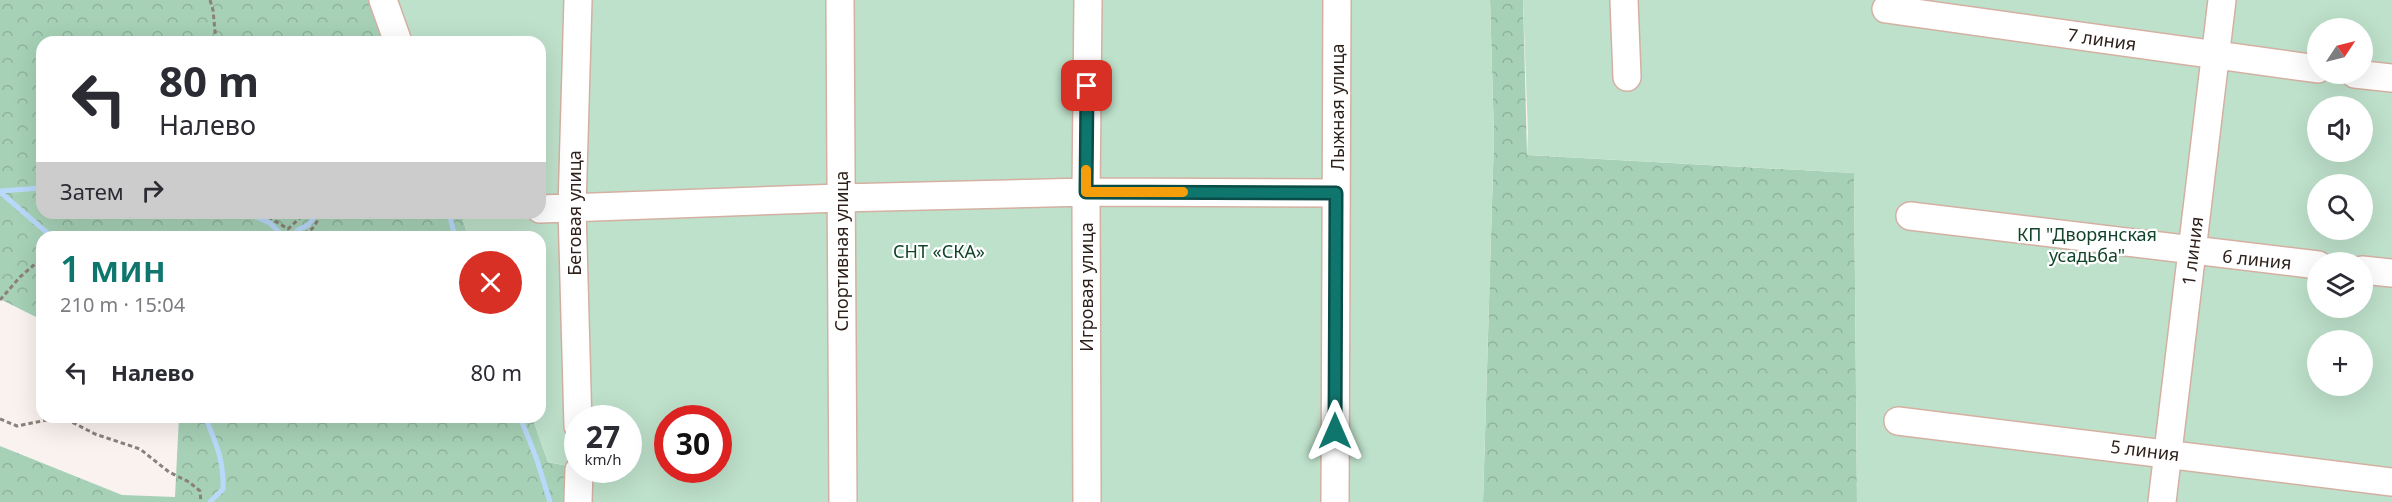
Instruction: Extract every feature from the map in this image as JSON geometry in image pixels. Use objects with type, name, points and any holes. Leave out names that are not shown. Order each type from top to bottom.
[{"type":"street","points":[[383,0],[396,36]]},
{"type":"street","name":"Беговая улица","points":[[577,405],[572,208],[578,0]]},
{"type":"street","name":"Спортивная улица","points":[[840,0],[843,502]]},
{"type":"street","name":"Игровая улица","points":[[1087,502],[1088,0]]},
{"type":"street","name":"Лыжная улица","points":[[1335,502],[1337,0]]},
{"type":"street","points":[[1624,0],[1627,77]]},
{"type":"street","name":"1 линия","points":[[2162,502],[2222,0]]},
{"type":"street","name":"7 линия","points":[[1886,9],[2307,67]]},
{"type":"street","points":[[2373,76],[2392,78]]},
{"type":"street","points":[[546,210],[840,198],[1086,192],[1336,193]]},
{"type":"street","name":"6 линия","points":[[1910,216],[2192,252],[2307,264]]},
{"type":"street","points":[[2373,271],[2392,273]]},
{"type":"street","name":"5 линия","points":[[1898,421],[2392,482]]},
{"type":"street","points":[[579,483],[579,502]]},
{"type":"path","points":[[210,0],[215,36]]},
{"type":"path","points":[[272,219],[288,229],[299,219]]},
{"type":"path","points":[[308,231],[319,219]]},
{"type":"path","points":[[0,300],[20,276],[36,263]]},
{"type":"path","points":[[0,419],[18,426],[36,422]]},
{"type":"path","points":[[74,423],[95,434],[140,449],[169,472],[189,482],[200,491],[201,502]]},
{"type":"green space","points":[[0,0],[383,0],[396,36],[36,36],[36,219],[463,219],[466,231],[36,231],[36,317],[0,299]]},
{"type":"green space","name":"СНТ «СКА»","points":[[383,0],[1490,0],[1494,137],[1483,502],[578,502],[579,483],[642,483],[642,405],[564,405],[564,465],[548,462],[534,423],[546,423],[546,231],[466,231],[463,219],[546,219],[546,36],[396,36]]},
{"type":"green space","points":[[1490,0],[1523,0],[1527,155],[1854,173],[1857,502],[1483,502],[1494,137]]},
{"type":"green space","name":"КП \"Дворянская усадьба\"","points":[[1523,0],[2392,0],[2392,502],[1857,502],[1854,173],[1527,155]]},
{"type":"green space","points":[[179,423],[534,423],[548,462],[564,465],[564,483],[577,483],[578,502],[0,502],[0,446],[122,495],[175,497]]},
{"type":"waterway","points":[[0,191],[36,188]]},
{"type":"waterway","points":[[0,192],[45,231]]},
{"type":"waterway","points":[[261,219],[270,223],[278,231]]},
{"type":"waterway","points":[[297,231],[313,219]]},
{"type":"waterway","points":[[450,219],[454,231]]},
{"type":"waterway","points":[[208,423],[218,452],[223,479],[223,489],[210,502]]},
{"type":"waterway","points":[[522,423],[550,502]]},
{"type":"slow traffic","points":[[1086,170],[1086,192],[1183,192]]},
{"type":"route","points":[[1087,86],[1086,192],[1336,193],[1335,431]]}]
